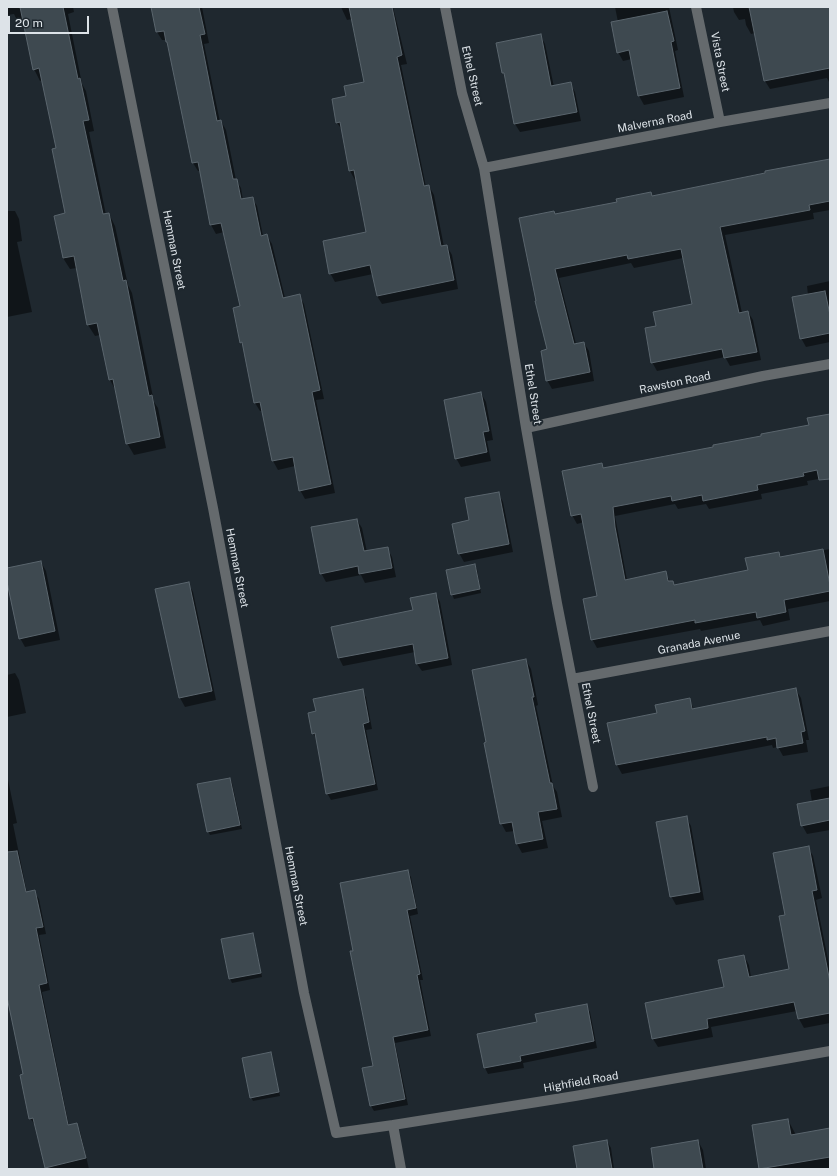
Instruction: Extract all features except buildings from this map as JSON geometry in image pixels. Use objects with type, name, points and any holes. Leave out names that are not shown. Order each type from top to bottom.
[{"type":"street","name":"Hemman Street","points":[[112,7],[213,508],[304,993],[336,1133]]},
{"type":"street","name":"Ethel Street","points":[[445,7],[462,93],[484,168],[526,428],[557,603],[593,787]]},
{"type":"street","name":"Vista Street","points":[[696,7],[720,122]]},
{"type":"street","name":"Malverna Road","points":[[484,168],[720,122],[830,103]]},
{"type":"street","name":"Rawston Road","points":[[526,428],[763,376],[830,364]]},
{"type":"street","name":"Granada Avenue","points":[[572,679],[830,631]]},
{"type":"street","name":"Highfield Road","points":[[336,1133],[575,1096],[830,1051]]},
{"type":"street","points":[[393,1125],[401,1169]]}]
